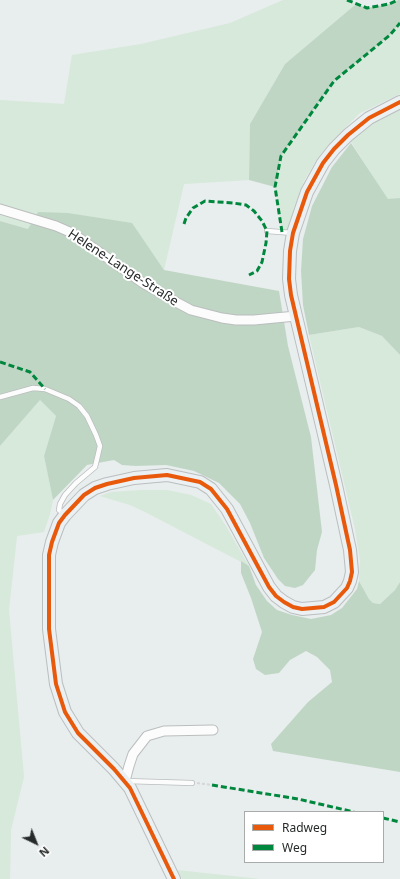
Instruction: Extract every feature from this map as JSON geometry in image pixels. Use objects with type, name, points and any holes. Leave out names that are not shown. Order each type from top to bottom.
[{"type":"street","points":[[174,879],[155,837],[125,781],[85,741],[73,727],[65,712],[56,684],[49,629],[49,555],[54,534],[65,515],[84,495],[95,488],[107,484],[167,474],[200,482],[211,489],[227,509],[264,578],[276,596],[288,605],[302,609],[324,607],[334,602],[347,588],[352,572],[350,550],[296,316],[289,279],[290,251],[293,233],[307,192],[323,163],[348,135],[369,118],[400,102]]},
{"type":"street","name":"Helene-Lange-Straße","points":[[0,209],[50,224],[72,233],[148,286],[191,310],[236,320],[296,316]]},
{"type":"street","points":[[125,781],[133,754],[147,736],[164,730],[213,730]]},
{"type":"lane","points":[[267,231],[293,233]]},
{"type":"lane","points":[[0,397],[33,388],[45,389],[69,399],[79,406],[92,425],[100,446],[95,467],[76,483],[65,495],[60,504],[59,510],[65,515]]},
{"type":"lane","points":[[125,781],[192,782]]},
{"type":"path","points":[[192,782],[212,785]]},
{"type":"green space","points":[[283,0],[347,0],[356,4],[285,64],[250,124],[249,180],[184,184],[164,270],[131,223],[28,229],[0,221],[0,100],[64,104],[72,55],[141,44],[230,23]]},
{"type":"green space","points":[[400,0],[400,23],[390,35],[334,81],[281,156],[275,187],[249,180],[250,124],[285,64],[356,4],[367,8],[389,4]]},
{"type":"green space","points":[[400,23],[400,94],[360,113],[329,144],[315,162],[304,181],[287,233],[282,232],[275,187],[281,156],[334,81],[390,35]]},
{"type":"green space","points":[[400,109],[400,198],[388,200],[350,140],[374,122]]},
{"type":"green space","points":[[351,143],[388,199],[400,198],[400,355],[382,336],[359,327],[309,335],[303,305],[301,271],[303,239],[312,206],[332,167]]},
{"type":"green space","points":[[38,212],[68,213],[132,223],[164,270],[279,291],[288,346],[311,437],[322,532],[317,550],[315,570],[303,585],[295,588],[285,586],[278,579],[264,558],[250,523],[240,504],[219,483],[194,471],[166,465],[122,465],[114,460],[87,465],[53,500],[44,456],[56,416],[40,400],[0,446],[0,221],[28,229]]},
{"type":"green space","points":[[359,327],[382,336],[400,355],[400,582],[395,590],[380,604],[373,603],[369,599],[359,581],[360,561],[355,529],[309,335]]},
{"type":"green space","points":[[40,400],[56,416],[44,456],[53,500],[44,532],[17,536],[9,610],[24,777],[11,830],[10,879],[0,879],[0,446]]},
{"type":"green space","points":[[167,490],[191,495],[211,504],[226,526],[249,566],[145,512],[130,505],[100,496],[111,492]]},
{"type":"green space","points":[[241,561],[249,566],[256,585],[267,601],[277,610],[311,619],[331,615],[342,608],[357,589],[359,581],[369,599],[373,603],[380,604],[395,590],[400,582],[400,772],[273,751],[271,744],[308,702],[332,682],[330,670],[317,657],[306,651],[290,660],[279,673],[265,675],[256,669],[253,659],[262,632],[241,573]]},
{"type":"green space","points":[[177,870],[260,879],[182,879]]},
{"type":"marked path","points":[[347,0],[367,8],[389,4],[398,0]]},
{"type":"marked path","points":[[282,232],[275,187],[281,156],[334,81],[390,35],[400,23]]},
{"type":"marked path","points":[[184,224],[193,208],[205,201],[246,205],[254,211],[262,221],[267,231],[262,262],[257,271],[249,275]]},
{"type":"marked path","points":[[0,362],[30,372],[45,389]]},
{"type":"marked path","points":[[212,785],[298,799],[350,811]]},
{"type":"marked path","points":[[384,818],[400,822]]},
{"type":"cycle path","points":[[174,879],[130,788],[114,769],[78,733],[65,712],[56,684],[49,629],[49,555],[52,542],[59,523],[65,515],[84,495],[95,488],[134,478],[167,475],[200,482],[211,489],[227,509],[269,587],[276,596],[284,602],[293,607],[302,609],[324,607],[334,602],[347,588],[352,572],[350,550],[291,295],[289,279],[290,251],[293,233],[307,192],[323,163],[348,135],[369,118],[400,102]]}]
